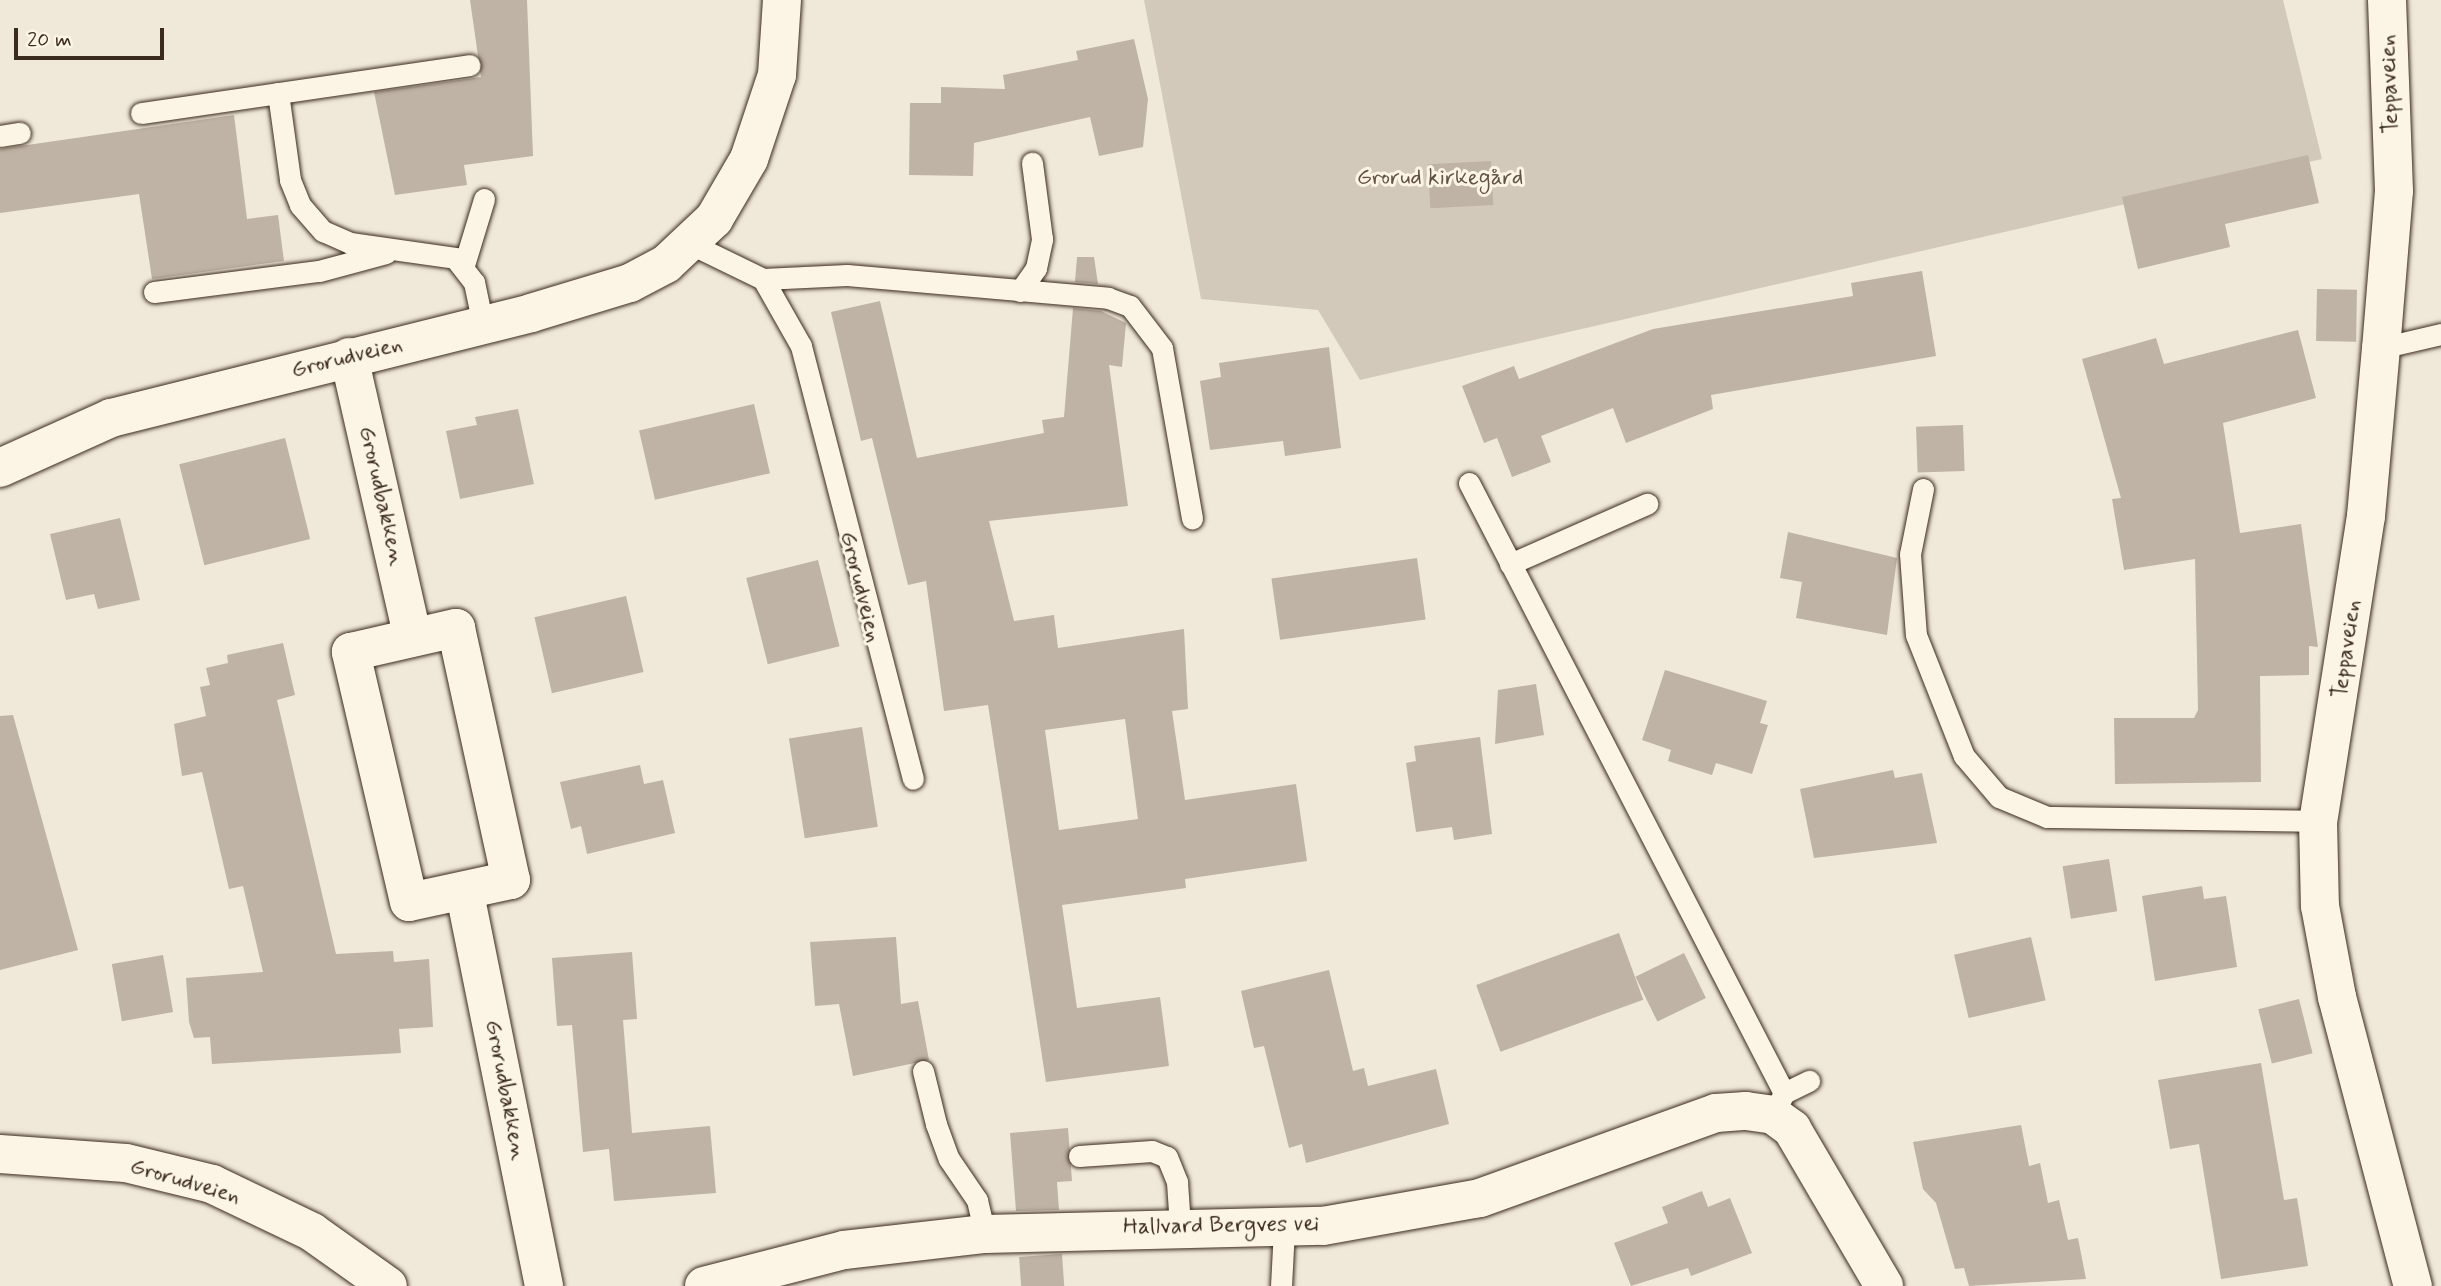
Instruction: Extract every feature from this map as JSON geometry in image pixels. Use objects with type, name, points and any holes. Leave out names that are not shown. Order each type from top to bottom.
[{"type":"street","name":"Grorudveien","points":[[0,468],[111,418],[483,325],[630,283],[691,244],[734,188],[764,122],[777,75],[782,0]]},
{"type":"street","name":"Teppaveien","points":[[2387,0],[2393,191],[2381,348],[2365,516],[2318,821],[2320,906],[2337,998],[2413,1286]]},
{"type":"street","name":"Grorudbakken","points":[[349,358],[412,635]]},
{"type":"street","points":[[456,628],[511,880],[465,894],[409,902],[351,652],[412,635],[456,628]]},
{"type":"street","name":"Grorudbakken","points":[[465,894],[544,1286]]},
{"type":"street","points":[[1779,1104],[1816,1161],[1884,1286]]},
{"type":"street","name":"Hallvard Bergves vei","points":[[704,1286],[844,1250],[985,1234],[1180,1226],[1284,1228],[1480,1198],[1716,1113],[1779,1104]]},
{"type":"street","name":"Grorudveien","points":[[0,1154],[126,1163],[212,1184],[313,1232],[388,1286]]},
{"type":"lane","points":[[141,113],[470,65]]},
{"type":"lane","points":[[278,93],[290,180],[300,205],[323,231],[392,251],[437,254],[464,265]]},
{"type":"lane","points":[[1020,291],[1037,268],[1042,239],[1032,163]]},
{"type":"lane","points":[[483,325],[464,265],[484,199]]},
{"type":"lane","points":[[691,244],[763,279],[847,275],[1108,298],[1149,323],[1162,348],[1192,518]]},
{"type":"lane","points":[[154,292],[319,271],[392,251]]},
{"type":"lane","name":"Grorudveien","points":[[763,279],[801,346],[913,779]]},
{"type":"lane","points":[[2381,348],[2441,334]]},
{"type":"lane","points":[[1469,483],[1779,1104],[1808,1081]]},
{"type":"lane","points":[[1923,489],[1910,554],[1916,635],[1964,756],[1998,797],[2048,817],[2318,821]]},
{"type":"lane","points":[[1510,564],[1647,504]]},
{"type":"lane","points":[[923,1071],[944,1148],[977,1200],[985,1234]]},
{"type":"lane","points":[[1079,1156],[1152,1151],[1167,1157],[1177,1182],[1180,1226]]},
{"type":"lane","points":[[1281,1286],[1284,1228]]},
{"type":"green space","name":"Grorud kirkegård","points":[[1144,0],[2283,0],[2322,159],[1360,380],[1318,310],[1201,299]]},
{"type":"building","points":[[470,0],[527,0],[533,156],[464,165],[467,185],[395,195],[374,92],[481,77]]},
{"type":"building","points":[[1134,39],[1148,99],[1143,147],[1099,156],[1090,117],[974,143],[973,176],[909,175],[910,103],[941,103],[941,87],[1005,89],[1003,75],[1078,60],[1076,51]]},
{"type":"building","points":[[234,115],[247,219],[278,215],[284,261],[152,279],[139,194],[0,213],[0,149]]},
{"type":"building","points":[[2308,155],[2319,203],[2225,224],[2230,247],[2138,269],[2122,197]]},
{"type":"building","points":[[1491,161],[1493,205],[1430,208],[1428,164]]},
{"type":"building","points":[[1077,257],[1094,257],[1098,284],[1075,282]]},
{"type":"building","points":[[1922,271],[1936,356],[1711,395],[1713,409],[1626,443],[1613,408],[1541,436],[1551,462],[1512,477],[1497,438],[1484,443],[1462,386],[1514,366],[1519,379],[1653,329],[1853,296],[1851,283]]},
{"type":"building","points":[[2317,289],[2357,290],[2356,342],[2316,341]]},
{"type":"building","points":[[880,301],[917,458],[1044,433],[1042,420],[1064,417],[1073,308],[1101,311],[1126,323],[1122,367],[1109,365],[1128,506],[989,521],[1014,621],[1054,615],[1058,648],[1184,629],[1188,709],[1172,711],[1185,800],[1296,784],[1307,861],[1185,879],[1186,888],[1062,905],[1077,1008],[1160,997],[1169,1066],[1046,1082],[988,705],[944,711],[926,581],[908,585],[872,438],[861,441],[831,312]],"holes":[[[1125,719],[1138,819],[1059,830],[1045,730]]]},
{"type":"building","points":[[2298,330],[2316,398],[2223,423],[2240,533],[2301,524],[2318,647],[2309,646],[2309,675],[2260,676],[2261,782],[2115,784],[2114,718],[2194,718],[2198,710],[2195,559],[2124,570],[2112,499],[2121,498],[2082,359],[2156,338],[2164,364]]},
{"type":"building","points":[[1329,347],[1341,448],[1285,456],[1283,441],[1210,450],[1200,381],[1221,377],[1219,363]]},
{"type":"building","points":[[754,404],[770,473],[655,500],[639,431]]},
{"type":"building","points":[[518,409],[534,484],[460,499],[446,431],[477,425],[475,417]]},
{"type":"building","points":[[1963,425],[1965,471],[1918,473],[1916,427]]},
{"type":"building","points":[[285,438],[310,539],[204,565],[179,464]]},
{"type":"building","points":[[120,518],[140,600],[98,609],[94,594],[66,600],[50,534]]},
{"type":"building","points":[[1788,532],[1897,558],[1887,635],[1796,618],[1802,582],[1780,578]]},
{"type":"building","points":[[1417,558],[1426,619],[1280,640],[1271,578]]},
{"type":"building","points":[[818,560],[840,646],[768,664],[746,578]]},
{"type":"building","points":[[626,596],[644,672],[552,693],[534,617]]},
{"type":"building","points":[[283,643],[295,695],[277,700],[336,954],[393,951],[394,962],[429,959],[433,1027],[399,1029],[401,1053],[212,1064],[210,1037],[194,1038],[189,1022],[186,978],[263,972],[243,886],[229,889],[202,772],[182,776],[174,724],[206,716],[200,687],[210,685],[206,668],[228,663],[227,655]]},
{"type":"building","points":[[1665,670],[1767,701],[1760,723],[1768,725],[1752,774],[1716,763],[1712,775],[1668,761],[1671,750],[1642,740]]},
{"type":"building","points":[[1536,684],[1544,735],[1495,744],[1498,690]]},
{"type":"building","points":[[13,715],[78,950],[0,970],[0,716]]},
{"type":"building","points":[[862,727],[878,827],[805,838],[789,739]]},
{"type":"building","points":[[1480,737],[1492,834],[1454,840],[1452,827],[1416,832],[1406,763],[1416,761],[1414,746]]},
{"type":"building","points":[[640,765],[644,784],[663,780],[675,833],[587,854],[581,826],[571,829],[560,782]]},
{"type":"building","points":[[1893,770],[1895,778],[1922,773],[1937,843],[1814,858],[1800,789]]},
{"type":"building","points":[[2109,859],[2117,911],[2071,919],[2063,866]]},
{"type":"building","points":[[2202,886],[2204,899],[2226,896],[2237,967],[2155,981],[2142,896]]},
{"type":"building","points":[[1619,933],[1643,1000],[1500,1052],[1476,985]]},
{"type":"building","points":[[896,937],[901,1004],[918,1001],[929,1060],[853,1076],[839,1004],[815,1006],[810,942]]},
{"type":"building","points":[[2031,937],[2046,1000],[1969,1018],[1954,955]]},
{"type":"building","points":[[632,952],[637,1019],[623,1020],[632,1133],[710,1126],[716,1193],[614,1201],[609,1149],[583,1152],[572,1025],[557,1026],[552,958]]},
{"type":"building","points":[[1684,953],[1706,998],[1657,1022],[1635,977]]},
{"type":"building","points":[[163,955],[173,1012],[122,1021],[112,964]]},
{"type":"building","points":[[1329,970],[1353,1071],[1364,1068],[1368,1086],[1436,1069],[1449,1124],[1306,1163],[1302,1144],[1289,1148],[1264,1046],[1254,1048],[1241,991]]},
{"type":"building","points":[[2299,999],[2313,1053],[2272,1063],[2258,1009]]},
{"type":"building","points":[[2261,1063],[2284,1200],[2297,1198],[2308,1266],[2221,1279],[2199,1144],[2170,1149],[2158,1080]]},
{"type":"building","points":[[2021,1125],[2029,1166],[2040,1163],[2048,1203],[2059,1200],[2068,1240],[2078,1238],[2086,1279],[1969,1286],[1964,1268],[1955,1269],[1936,1203],[1923,1189],[1913,1142]]},
{"type":"building","points":[[1068,1128],[1072,1181],[1057,1182],[1059,1210],[1016,1211],[1010,1133]]},
{"type":"building","points":[[1702,1191],[1708,1207],[1730,1198],[1752,1253],[1691,1276],[1688,1268],[1631,1286],[1614,1243],[1668,1223],[1662,1207]]},
{"type":"building","points":[[1062,1254],[1064,1286],[1021,1286],[1019,1257]]}]
